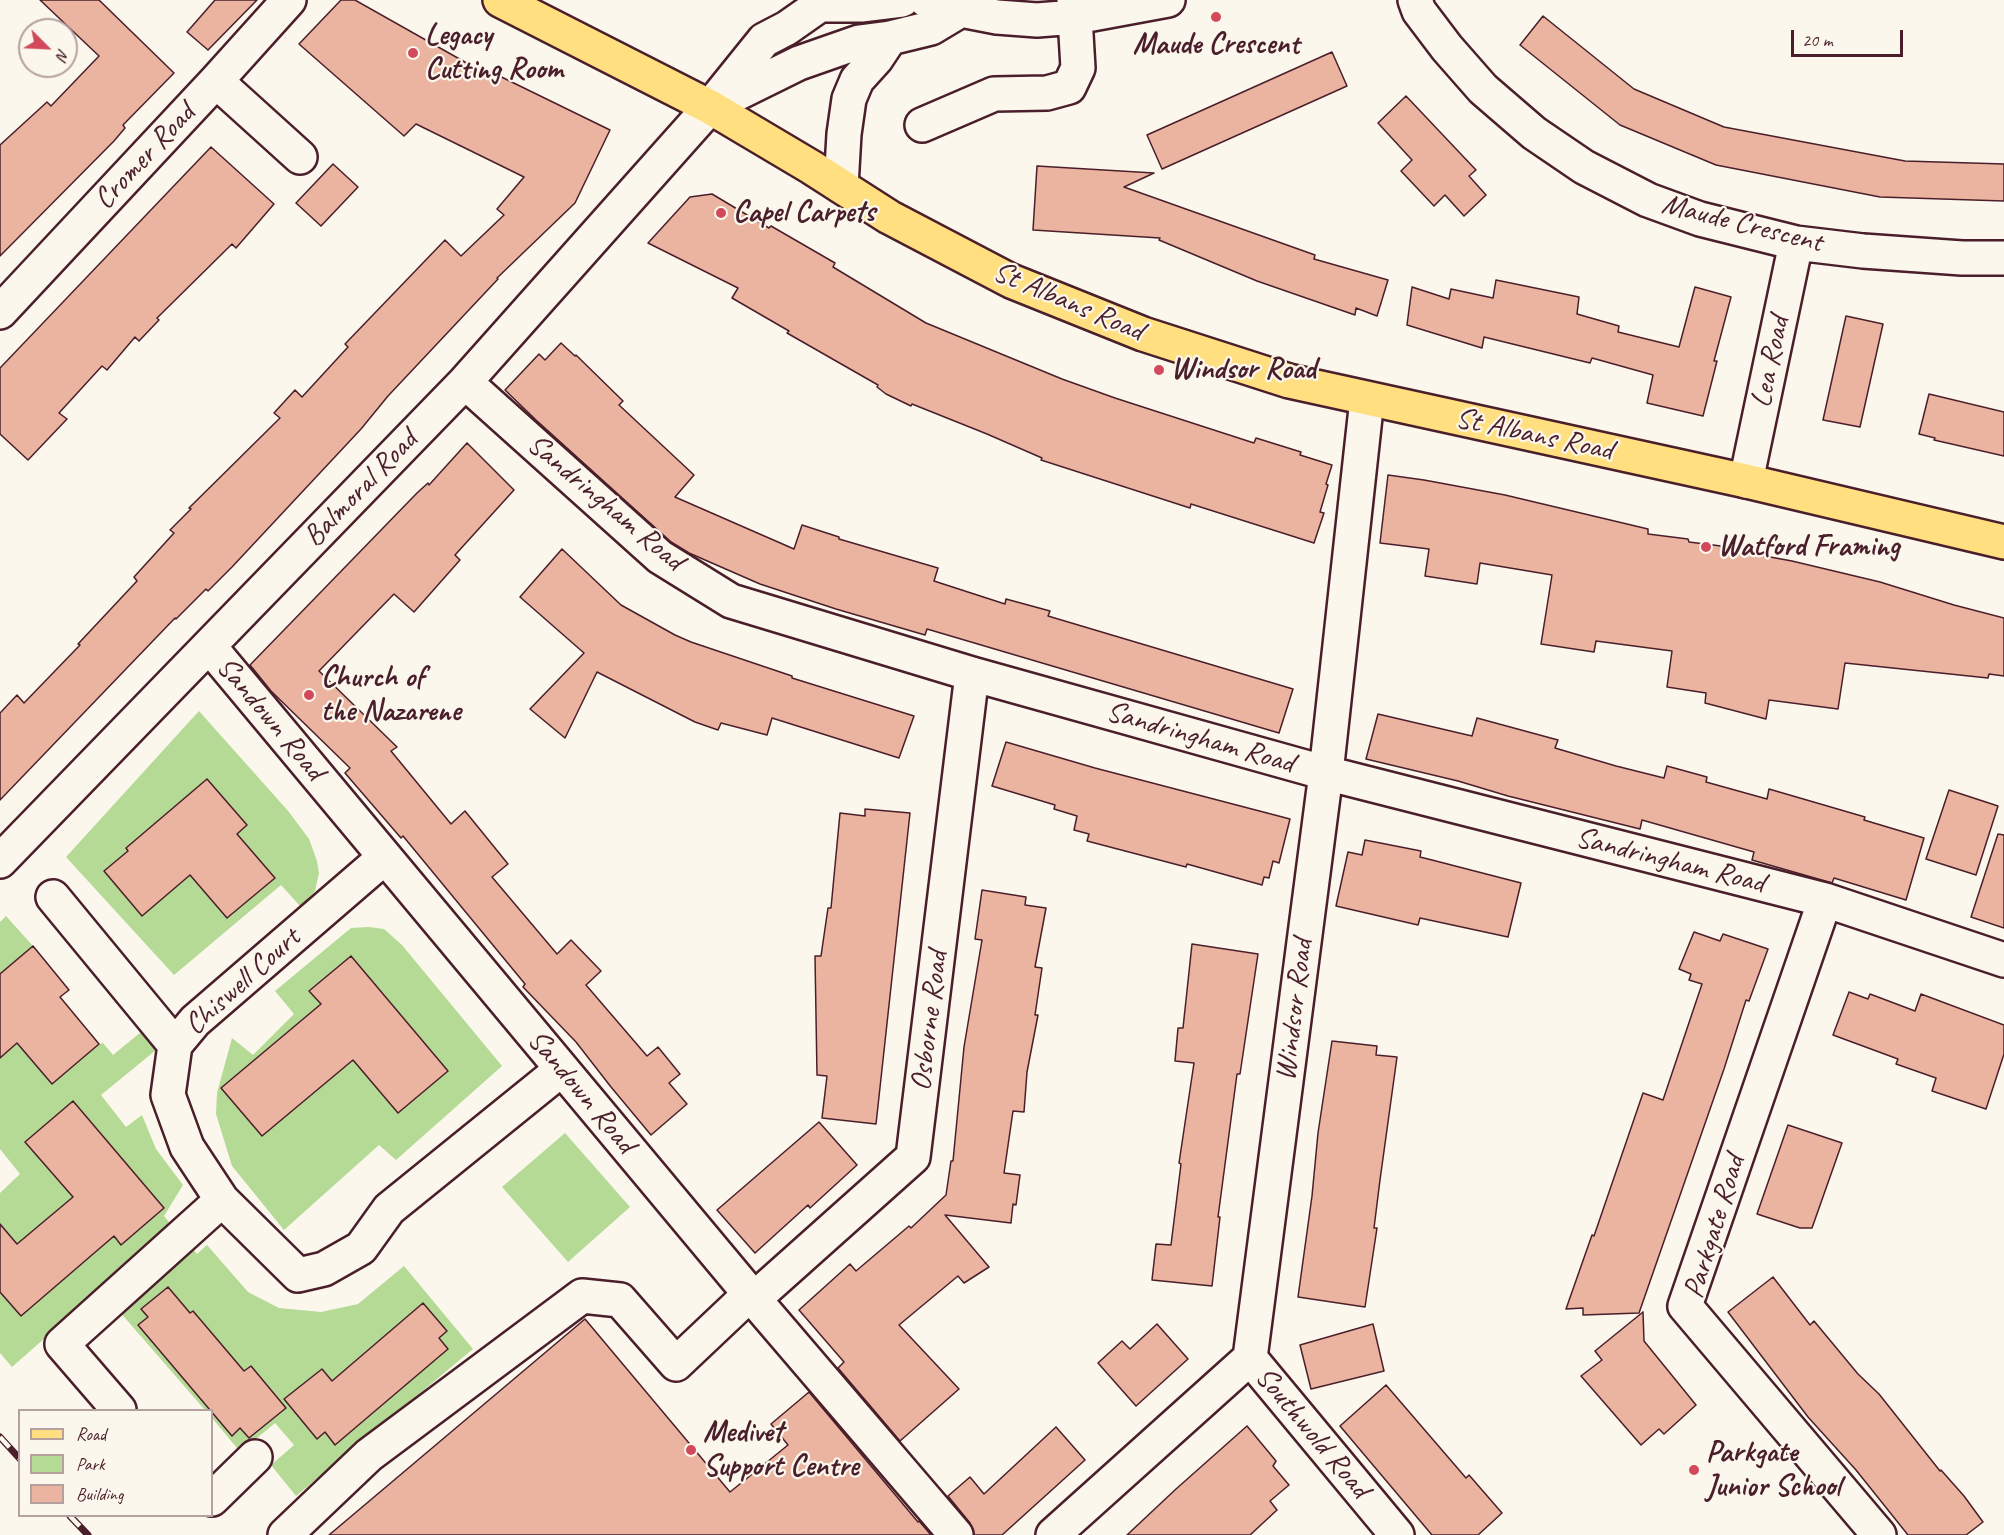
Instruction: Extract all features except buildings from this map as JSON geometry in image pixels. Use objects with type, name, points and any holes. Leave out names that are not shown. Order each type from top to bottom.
[{"type":"main road","name":"St Albans Road","points":[[506,1],[710,107],[889,217],[1011,281],[1143,334],[1289,381],[1746,481],[2004,542]]},
{"type":"street","name":"Cromer Road","points":[[0,312],[289,0]]},
{"type":"street","points":[[824,3],[861,5],[902,0]]},
{"type":"street","points":[[926,0],[957,5],[997,17],[1037,20],[1075,9],[1168,0]]},
{"type":"street","name":"Maude Crescent","points":[[1415,0],[1419,11],[1447,48],[1483,89],[1534,133],[1584,167],[1648,200],[1700,219],[1796,243],[1863,251],[1962,258],[2004,258]]},
{"type":"street","name":"Balmoral Road","points":[[0,861],[465,382],[710,107],[764,40],[787,28],[824,3]]},
{"type":"street","points":[[710,107],[799,63],[859,42],[890,38],[931,28],[957,5]]},
{"type":"street","points":[[922,125],[994,94],[1047,93],[1069,87],[1078,68],[1075,9]]},
{"type":"street","points":[[841,186],[849,99],[857,80],[876,59],[890,38]]},
{"type":"street","points":[[216,81],[300,157]]},
{"type":"street","name":"Lea Road","points":[[1746,481],[1796,243]]},
{"type":"street","name":"Sandringham Road","points":[[465,382],[660,557],[731,601],[972,674],[1326,773],[1825,900],[2004,960]]},
{"type":"street","name":"Windsor Road","points":[[1250,1358],[1326,773],[1367,399]]},
{"type":"street","name":"Sandown Road","points":[[209,646],[752,1296],[956,1535]]},
{"type":"street","name":"Osborne Road","points":[[285,1535],[369,1455],[582,1296],[620,1300],[676,1364],[913,1157],[972,674]]},
{"type":"street","name":"Chiswell Court","points":[[385,857],[195,1021],[175,1045],[168,1095],[187,1147],[222,1200],[298,1275],[324,1269],[361,1248],[389,1209],[562,1069]]},
{"type":"street","points":[[53,897],[175,1045]]},
{"type":"street","name":"Parkgate Road","points":[[1825,900],[1685,1306],[1879,1535]]},
{"type":"street","points":[[118,1409],[62,1344],[222,1200]]},
{"type":"street","points":[[1053,1535],[1250,1358]]},
{"type":"street","name":"Southwold Road","points":[[1250,1358],[1397,1535]]},
{"type":"street","points":[[213,1498],[255,1458]]},
{"type":"green space","points":[[199,711],[289,812],[309,839],[319,873],[315,891],[301,907],[281,885],[174,975],[66,857]]},
{"type":"green space","points":[[6,916],[33,946],[0,974],[0,922]]},
{"type":"green space","points":[[351,928],[384,929],[402,945],[502,1066],[396,1160],[379,1145],[284,1230],[232,1166],[216,1114],[217,1093],[232,1038],[253,1055],[294,1014],[275,991]]},
{"type":"green space","points":[[141,1032],[156,1050],[101,1095],[126,1127],[142,1115],[156,1149],[183,1185],[164,1216],[172,1226],[12,1367],[0,1353],[0,1193],[20,1174],[0,1149],[0,1058],[17,1034],[24,1051],[52,1084],[99,1044],[103,1043],[113,1055]]},
{"type":"green space","points":[[565,1133],[630,1207],[568,1262],[502,1187]]},
{"type":"green space","points":[[207,1245],[248,1292],[279,1308],[321,1312],[358,1304],[404,1266],[473,1349],[296,1496],[271,1465],[294,1445],[275,1423],[251,1443],[237,1448],[213,1419],[213,1409],[204,1409],[119,1311],[192,1248],[197,1254]]},
{"type":"railway","points":[[0,1437],[18,1457]]},
{"type":"railway","points":[[71,1517],[88,1535]]},
{"type":"place","name":"Maude Crescent","points":[[1216,17]]},
{"type":"place","name":"Legacy Cutting Room","points":[[413,53]]},
{"type":"place","name":"Capel Carpets","points":[[721,213]]},
{"type":"place","name":"Windsor Road","points":[[1159,370]]},
{"type":"place","name":"Watford Framing","points":[[1706,547]]},
{"type":"place","name":"Church of the Nazarene","points":[[309,695]]},
{"type":"place","name":"Medivet Support Centre","points":[[691,1450]]},
{"type":"place","name":"Parkgate Junior School","points":[[1694,1470]]}]
